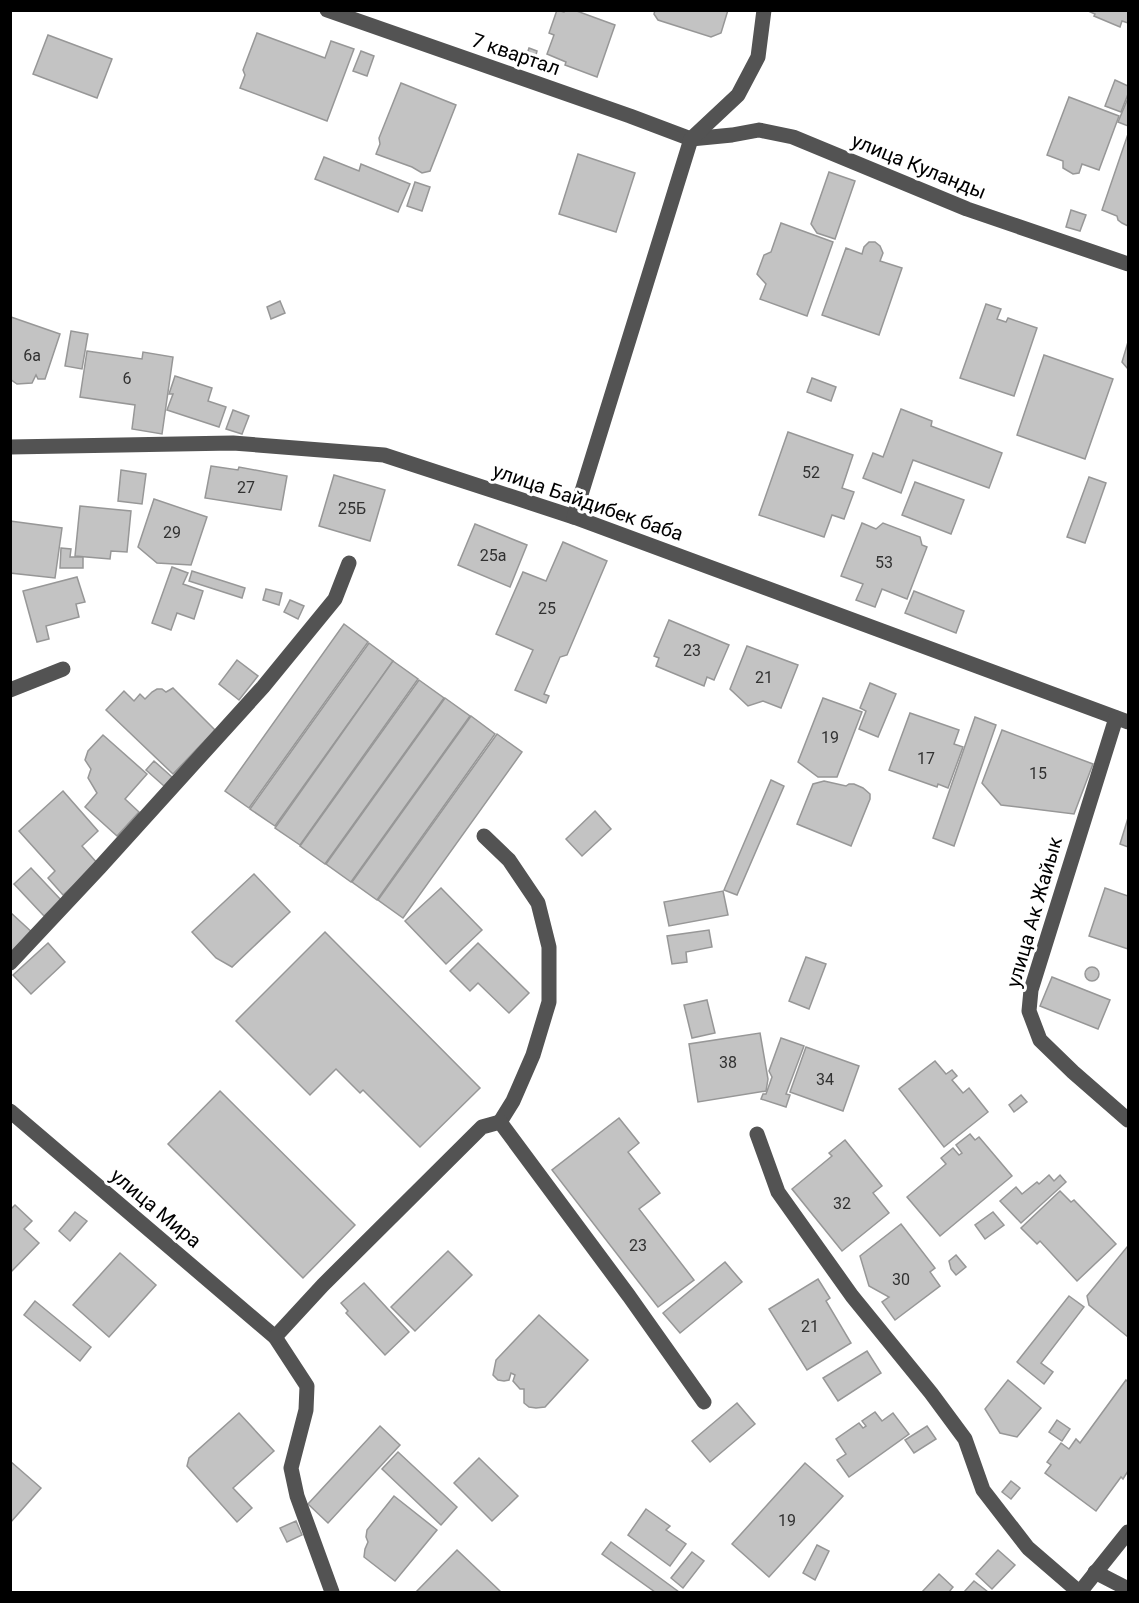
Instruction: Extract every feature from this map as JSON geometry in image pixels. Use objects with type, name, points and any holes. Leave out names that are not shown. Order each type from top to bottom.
[{"type":"street","name":"7 квартал","points":[[327,10],[692,139]]},
{"type":"street","points":[[574,517],[692,139],[738,95],[758,57],[765,10]]},
{"type":"street","name":"улица Куланды","points":[[692,139],[759,130],[793,137],[967,209],[1128,264]]},
{"type":"street","name":"улица Байдибек баба","points":[[10,447],[232,443],[384,455],[574,517],[1122,720]]},
{"type":"street","points":[[10,963],[263,687],[335,599],[349,563]]},
{"type":"street","points":[[10,690],[63,669]]},
{"type":"street","name":"улица Ак Жайык","points":[[1122,720],[1031,990],[1029,1011],[1040,1040],[1128,1120]]},
{"type":"street","points":[[275,1337],[323,1285],[482,1127],[500,1122],[513,1101],[533,1055],[549,1002],[549,947],[538,903],[509,860],[484,836]]},
{"type":"street","name":"улица Мира","points":[[10,1111],[275,1337],[307,1386],[306,1410],[291,1468],[297,1496],[332,1593]]},
{"type":"street","points":[[500,1122],[629,1296],[704,1402]]},
{"type":"street","points":[[757,1134],[778,1192],[852,1296],[931,1393],[965,1439],[983,1490],[1028,1548],[1080,1593],[1128,1532]]},
{"type":"street","points":[[1095,1572],[1128,1589]]},
{"type":"building","points":[[557,10],[564,12],[574,10],[615,25],[597,77],[565,65],[566,62],[547,54],[554,35],[549,33]]},
{"type":"building","points":[[655,10],[728,10],[721,33],[711,37],[658,20],[654,14]]},
{"type":"building","points":[[1086,10],[1128,10],[1128,23],[1122,21],[1120,27]]},
{"type":"building","points":[[257,33],[325,58],[331,41],[354,49],[327,121],[240,88],[245,75],[243,70]]},
{"type":"building","points":[[48,35],[112,59],[97,98],[33,74]]},
{"type":"building","points":[[529,48],[537,51],[534,63],[525,60]]},
{"type":"building","points":[[361,51],[374,56],[367,76],[353,71]]},
{"type":"building","points":[[1115,80],[1128,86],[1128,94],[1121,112],[1105,106]]},
{"type":"building","points":[[401,83],[456,105],[430,171],[422,173],[376,154],[380,144],[379,138]]},
{"type":"building","points":[[1069,97],[1119,116],[1099,170],[1082,164],[1079,173],[1073,174],[1063,168],[1063,161],[1047,155]]},
{"type":"building","points":[[1128,98],[1128,126],[1118,122]]},
{"type":"building","points":[[1128,134],[1128,226],[1118,220],[1117,216],[1102,210]]},
{"type":"building","points":[[578,154],[635,173],[616,232],[559,214]]},
{"type":"building","points":[[324,157],[359,171],[361,164],[410,184],[398,212],[315,179]]},
{"type":"building","points":[[829,172],[855,181],[835,239],[817,233],[811,224]]},
{"type":"building","points":[[415,182],[430,187],[422,211],[407,206]]},
{"type":"building","points":[[1071,210],[1086,215],[1080,231],[1066,227]]},
{"type":"building","points":[[781,223],[833,242],[807,316],[760,299],[766,284],[757,274],[764,255],[771,252]]},
{"type":"building","points":[[869,242],[875,242],[880,246],[883,253],[880,261],[902,268],[879,335],[822,315],[846,248],[862,254]]},
{"type":"building","points":[[280,301],[285,313],[271,319],[267,307]]},
{"type":"building","points":[[986,304],[1001,309],[997,319],[1006,322],[1008,318],[1037,328],[1014,396],[960,378]]},
{"type":"building","points":[[11,317],[60,334],[45,379],[38,379],[36,375],[32,383],[17,384],[10,379]]},
{"type":"building","points":[[71,331],[88,334],[82,369],[65,366]]},
{"type":"building","points":[[1128,342],[1128,369],[1122,362]]},
{"type":"building","points":[[87,351],[142,359],[143,352],[173,357],[162,434],[132,429],[135,405],[80,397]]},
{"type":"building","points":[[1044,355],[1113,379],[1085,459],[1017,435]]},
{"type":"building","points":[[175,376],[212,388],[208,401],[226,407],[219,427],[167,410],[173,394],[169,394]]},
{"type":"building","points":[[812,378],[836,387],[831,401],[807,392]]},
{"type":"building","points":[[901,409],[932,421],[931,426],[1002,453],[989,488],[913,460],[901,493],[863,478],[873,453],[883,457]]},
{"type":"building","points":[[233,410],[249,416],[242,434],[226,429]]},
{"type":"building","points":[[788,432],[853,455],[842,488],[854,492],[844,519],[832,515],[824,537],[759,515]]},
{"type":"building","points":[[211,466],[238,470],[239,467],[287,476],[281,510],[205,498]]},
{"type":"building","points":[[121,470],[146,474],[142,504],[118,501]]},
{"type":"building","points":[[334,475],[385,490],[370,541],[319,526]]},
{"type":"building","points":[[1089,477],[1106,483],[1085,543],[1067,537]]},
{"type":"building","points":[[915,482],[964,500],[951,534],[902,515]]},
{"type":"building","points":[[154,499],[207,517],[191,565],[157,563],[138,547]]},
{"type":"building","points":[[80,506],[131,511],[127,552],[111,551],[110,559],[75,556]]},
{"type":"building","points":[[10,521],[62,528],[55,578],[10,573]]},
{"type":"building","points":[[862,523],[876,529],[883,523],[920,537],[922,545],[927,547],[907,599],[882,589],[875,607],[856,600],[863,584],[841,576]]},
{"type":"building","points":[[475,524],[527,545],[510,587],[458,565]]},
{"type":"building","points":[[563,542],[607,561],[567,655],[560,657],[544,694],[549,696],[546,703],[515,690],[533,650],[496,634],[523,572],[546,581]]},
{"type":"building","points":[[61,548],[71,549],[70,557],[83,557],[83,568],[60,568]]},
{"type":"building","points":[[172,567],[188,573],[183,584],[203,591],[194,619],[177,613],[171,630],[152,623]]},
{"type":"building","points":[[192,571],[245,588],[242,598],[189,581]]},
{"type":"building","points":[[77,577],[85,602],[76,604],[79,617],[46,626],[49,639],[37,642],[23,591]]},
{"type":"building","points":[[266,589],[282,593],[279,605],[263,600]]},
{"type":"building","points":[[914,591],[964,611],[956,633],[905,613]]},
{"type":"building","points":[[290,600],[304,606],[298,619],[284,612]]},
{"type":"building","points":[[669,620],[729,645],[714,680],[707,677],[704,686],[656,666],[659,658],[654,656]]},
{"type":"building","points":[[344,624],[368,642],[249,808],[225,791]]},
{"type":"building","points":[[369,643],[393,661],[275,826],[250,809]]},
{"type":"building","points":[[747,646],[798,665],[781,708],[763,701],[748,706],[730,689]]},
{"type":"building","points":[[237,660],[258,676],[239,700],[219,684]]},
{"type":"building","points":[[393,661],[418,679],[300,845],[275,828]]},
{"type":"building","points":[[419,680],[444,698],[325,864],[300,846]]},
{"type":"building","points":[[870,683],[896,694],[878,737],[859,729],[866,711],[860,708]]},
{"type":"building","points":[[173,688],[215,730],[173,774],[106,710],[124,691],[134,701],[140,694],[145,699],[157,689],[166,692]]},
{"type":"building","points":[[445,698],[470,716],[351,882],[326,864]]},
{"type":"building","points":[[823,698],[862,712],[837,777],[818,777],[798,762]]},
{"type":"building","points":[[910,713],[959,730],[954,744],[963,747],[948,788],[938,784],[937,787],[889,770]]},
{"type":"building","points":[[471,716],[495,734],[377,900],[352,882]]},
{"type":"building","points":[[975,717],[996,725],[954,846],[933,838]]},
{"type":"building","points":[[1002,730],[1093,764],[1074,814],[1001,805],[982,783]]},
{"type":"building","points":[[497,734],[522,752],[403,918],[378,900]]},
{"type":"building","points":[[103,735],[147,774],[125,799],[139,812],[117,836],[85,807],[97,793],[88,778],[91,769],[85,760],[88,751]]},
{"type":"building","points":[[154,761],[172,777],[164,786],[146,770]]},
{"type":"building","points":[[771,780],[784,786],[737,895],[724,890]]},
{"type":"building","points":[[824,781],[846,786],[854,784],[870,794],[851,846],[797,824],[813,784]]},
{"type":"building","points":[[63,791],[98,831],[82,846],[98,864],[63,895],[48,878],[55,871],[19,831]]},
{"type":"building","points":[[595,811],[611,829],[582,856],[566,839]]},
{"type":"building","points":[[1128,818],[1128,847],[1120,844]]},
{"type":"building","points":[[31,868],[61,900],[44,916],[14,884]]},
{"type":"building","points":[[254,874],[290,912],[232,967],[216,958],[192,932]]},
{"type":"building","points":[[441,888],[482,930],[446,964],[405,921]]},
{"type":"building","points":[[1105,888],[1128,896],[1128,949],[1089,936]]},
{"type":"building","points":[[723,891],[728,915],[669,926],[664,902]]},
{"type":"building","points":[[10,912],[35,935],[10,962]]},
{"type":"building","points":[[709,930],[712,947],[686,952],[687,962],[672,964],[667,936]]},
{"type":"building","points":[[325,932],[480,1088],[420,1147],[363,1090],[360,1093],[336,1069],[310,1095],[236,1021]]},
{"type":"building","points":[[48,943],[65,962],[31,994],[13,975]]},
{"type":"building","points":[[478,943],[529,993],[509,1013],[478,983],[470,991],[450,971]]},
{"type":"building","points":[[806,957],[826,964],[809,1009],[789,1001]]},
{"type":"building","points":[[1092,967],[1097,969],[1099,974],[1097,979],[1092,981],[1087,979],[1085,974],[1087,969]]},
{"type":"building","points":[[1052,977],[1110,1000],[1098,1029],[1040,1006]]},
{"type":"building","points":[[707,1000],[715,1033],[692,1038],[684,1005]]},
{"type":"building","points":[[760,1033],[768,1079],[766,1091],[698,1102],[689,1044]]},
{"type":"building","points":[[781,1038],[804,1046],[786,1094],[790,1095],[786,1107],[761,1099],[763,1094],[766,1094],[772,1077],[769,1071]]},
{"type":"building","points":[[806,1047],[859,1066],[843,1111],[790,1092]]},
{"type":"building","points":[[935,1061],[946,1074],[952,1070],[957,1076],[952,1080],[963,1093],[969,1088],[988,1112],[944,1147],[899,1089]]},
{"type":"building","points":[[220,1091],[355,1225],[303,1278],[168,1144]]},
{"type":"building","points":[[1021,1095],[1027,1102],[1014,1112],[1009,1105]]},
{"type":"building","points":[[619,1118],[639,1143],[628,1152],[660,1193],[639,1209],[694,1280],[658,1307],[552,1170]]},
{"type":"building","points":[[970,1134],[975,1140],[979,1137],[1012,1176],[940,1236],[907,1197],[946,1164],[941,1158],[953,1148],[959,1155],[962,1153],[956,1145]]},
{"type":"building","points":[[845,1140],[882,1186],[873,1193],[889,1213],[842,1251],[792,1189],[832,1156],[829,1153]]},
{"type":"building","points":[[1049,1175],[1054,1181],[1060,1175],[1066,1182],[1021,1223],[1000,1201],[1016,1187],[1022,1194]]},
{"type":"building","points":[[1060,1191],[1071,1202],[1074,1200],[1116,1244],[1077,1281],[1040,1241],[1037,1244],[1021,1228]]},
{"type":"building","points":[[15,1205],[32,1221],[24,1229],[39,1243],[10,1273],[10,1210]]},
{"type":"building","points":[[75,1212],[87,1221],[70,1241],[59,1231]]},
{"type":"building","points":[[993,1212],[1004,1225],[985,1239],[975,1225]]},
{"type":"building","points":[[901,1224],[935,1268],[930,1272],[940,1286],[895,1320],[882,1302],[889,1297],[869,1286],[860,1256]]},
{"type":"building","points":[[1127,1247],[1128,1337],[1089,1305],[1087,1296]]},
{"type":"building","points":[[448,1251],[472,1275],[415,1331],[391,1307]]},
{"type":"building","points":[[120,1253],[156,1285],[109,1337],[73,1305]]},
{"type":"building","points":[[956,1255],[966,1267],[956,1275],[949,1261]]},
{"type":"building","points":[[725,1262],[742,1282],[680,1333],[663,1313]]},
{"type":"building","points":[[818,1279],[830,1298],[826,1301],[851,1343],[807,1370],[769,1309]]},
{"type":"building","points":[[364,1283],[409,1332],[385,1355],[346,1313],[348,1311],[341,1303]]},
{"type":"building","points":[[1069,1296],[1084,1307],[1041,1363],[1053,1372],[1044,1384],[1017,1362]]},
{"type":"building","points":[[35,1301],[91,1347],[80,1361],[24,1315]]},
{"type":"building","points":[[539,1315],[588,1360],[545,1407],[536,1408],[524,1403],[524,1389],[520,1389],[513,1381],[515,1375],[511,1373],[509,1380],[504,1381],[498,1380],[493,1375],[496,1360]]},
{"type":"building","points":[[867,1351],[881,1373],[838,1401],[823,1378]]},
{"type":"building","points":[[1008,1380],[1041,1408],[1017,1437],[1000,1433],[985,1409]]},
{"type":"building","points":[[1126,1380],[1128,1382],[1128,1471],[1096,1511],[1045,1473],[1051,1465],[1047,1462],[1061,1443],[1069,1449],[1076,1439],[1080,1443]]},
{"type":"building","points":[[737,1403],[755,1424],[710,1462],[692,1441]]},
{"type":"building","points":[[875,1412],[882,1421],[893,1413],[909,1434],[849,1477],[837,1460],[846,1454],[836,1439],[859,1423],[863,1428],[866,1426],[862,1421]]},
{"type":"building","points":[[239,1413],[274,1451],[233,1488],[252,1508],[237,1522],[187,1466],[189,1458]]},
{"type":"building","points":[[1057,1420],[1070,1429],[1062,1441],[1049,1432]]},
{"type":"building","points":[[380,1426],[400,1445],[328,1523],[308,1504]]},
{"type":"building","points":[[927,1426],[936,1439],[914,1453],[905,1440]]},
{"type":"building","points":[[398,1452],[457,1507],[441,1525],[382,1469]]},
{"type":"building","points":[[479,1458],[518,1496],[492,1521],[454,1483]]},
{"type":"building","points":[[10,1461],[41,1488],[10,1523]]},
{"type":"building","points":[[805,1463],[843,1496],[769,1577],[732,1544]]},
{"type":"building","points":[[1011,1481],[1020,1488],[1011,1499],[1002,1492]]},
{"type":"building","points":[[394,1496],[437,1530],[395,1581],[364,1557],[368,1542],[367,1530]]},
{"type":"building","points":[[646,1509],[670,1526],[666,1530],[686,1544],[670,1566],[628,1535]]},
{"type":"building","points":[[296,1521],[302,1535],[287,1542],[280,1528]]},
{"type":"building","points":[[611,1542],[679,1592],[655,1592],[602,1554]]},
{"type":"building","points":[[817,1545],[829,1551],[815,1580],[803,1573]]},
{"type":"building","points":[[457,1550],[501,1592],[416,1592]]},
{"type":"building","points":[[998,1550],[1015,1565],[992,1589],[976,1574]]},
{"type":"building","points":[[692,1552],[704,1561],[683,1588],[671,1578]]},
{"type":"building","points":[[939,1574],[953,1587],[949,1592],[922,1592]]},
{"type":"building","points":[[974,1581],[988,1592],[964,1592]]}]
